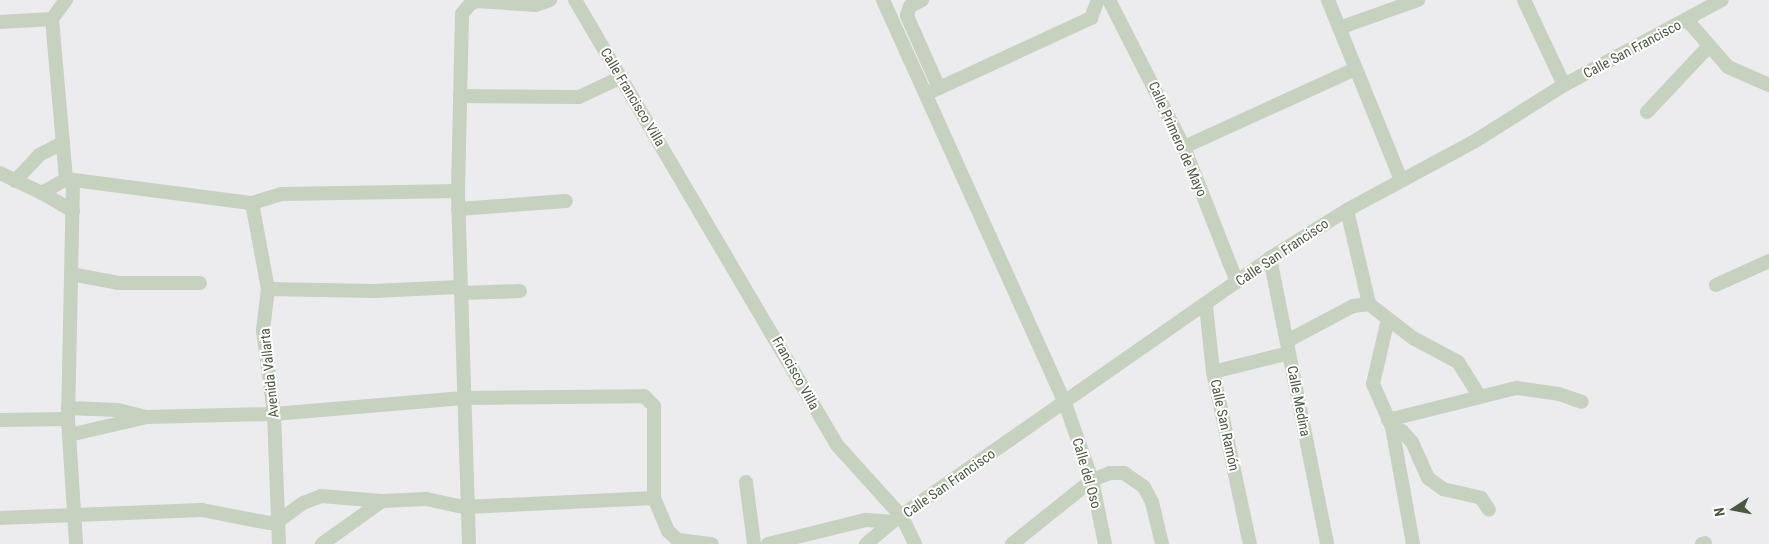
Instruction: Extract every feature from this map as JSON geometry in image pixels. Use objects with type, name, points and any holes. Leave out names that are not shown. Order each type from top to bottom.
[{"type":"street","points":[[66,0],[52,19],[63,143],[72,211],[68,414],[76,544]]},
{"type":"street","points":[[469,544],[465,507],[466,398],[458,209],[461,21],[465,8],[477,1],[536,5],[550,0]]},
{"type":"street","name":"Calle Francisco Villa","points":[[575,0],[690,194]]},
{"type":"street","points":[[883,0],[932,91]]},
{"type":"street","points":[[922,0],[910,6],[907,16],[932,91]]},
{"type":"street","points":[[932,91],[1091,18],[1098,0]]},
{"type":"street","name":"Calle Primero de Mayo","points":[[1109,0],[1184,148],[1237,282]]},
{"type":"street","points":[[1328,0],[1354,69],[1401,180]]},
{"type":"street","points":[[1339,28],[1418,0]]},
{"type":"street","points":[[1524,0],[1564,85]]},
{"type":"street","name":"Calle San Francisco","points":[[866,544],[897,520],[1206,306],[1270,258],[1347,210],[1475,141],[1564,85],[1722,0]]},
{"type":"street","points":[[0,22],[52,19]]},
{"type":"street","points":[[1687,20],[1708,47],[1728,67],[1769,85]]},
{"type":"street","points":[[1647,112],[1708,47]]},
{"type":"street","points":[[1184,148],[1354,69]]},
{"type":"street","points":[[460,96],[579,97],[622,77]]},
{"type":"street","name":"Calle del Oso","points":[[932,91],[1065,403],[1092,480],[1105,544]]},
{"type":"street","points":[[14,181],[39,155],[63,143]]},
{"type":"street","points":[[0,173],[42,193],[72,211]]},
{"type":"street","points":[[42,193],[69,180],[149,187],[252,203],[282,194],[458,191]]},
{"type":"street","name":"Francisco Villa","points":[[690,194],[838,444],[915,544]]},
{"type":"street","points":[[458,209],[566,201]]},
{"type":"street","name":"Avenida Vallarta","points":[[252,203],[268,289],[263,330],[274,414],[279,544]]},
{"type":"street","points":[[1347,210],[1369,304],[1413,338],[1458,362],[1480,397]]},
{"type":"street","name":"Calle Medina","points":[[1270,258],[1327,544]]},
{"type":"street","points":[[1716,285],[1769,261]]},
{"type":"street","points":[[71,274],[119,283],[200,283]]},
{"type":"street","points":[[268,289],[520,291]]},
{"type":"street","points":[[1213,372],[1288,347],[1353,306],[1369,304]]},
{"type":"street","name":"Calle San Ramón","points":[[1206,306],[1213,372],[1250,544]]},
{"type":"street","points":[[1388,319],[1373,384],[1390,423],[1413,544]]},
{"type":"street","points":[[1390,423],[1517,388],[1559,394],[1582,402]]},
{"type":"street","points":[[69,435],[147,417],[274,414],[466,398],[644,396],[654,406],[654,498],[668,531],[678,540],[692,544],[712,544]]},
{"type":"street","points":[[0,420],[118,410],[147,417]]},
{"type":"street","points":[[1390,423],[1402,431],[1412,442],[1428,478],[1443,489],[1481,498],[1489,510]]},
{"type":"street","points":[[1012,544],[1092,480],[1110,473],[1124,473],[1135,478],[1152,502],[1162,544]]},
{"type":"street","points":[[746,482],[754,544]]},
{"type":"street","points":[[0,518],[74,518],[202,510],[263,522],[277,522],[303,502],[321,496],[382,501],[426,499],[465,507],[654,498]]},
{"type":"street","points":[[322,544],[382,501]]},
{"type":"street","points":[[768,544],[866,520],[897,520]]},
{"type":"street","points":[[343,530],[348,544]]}]
